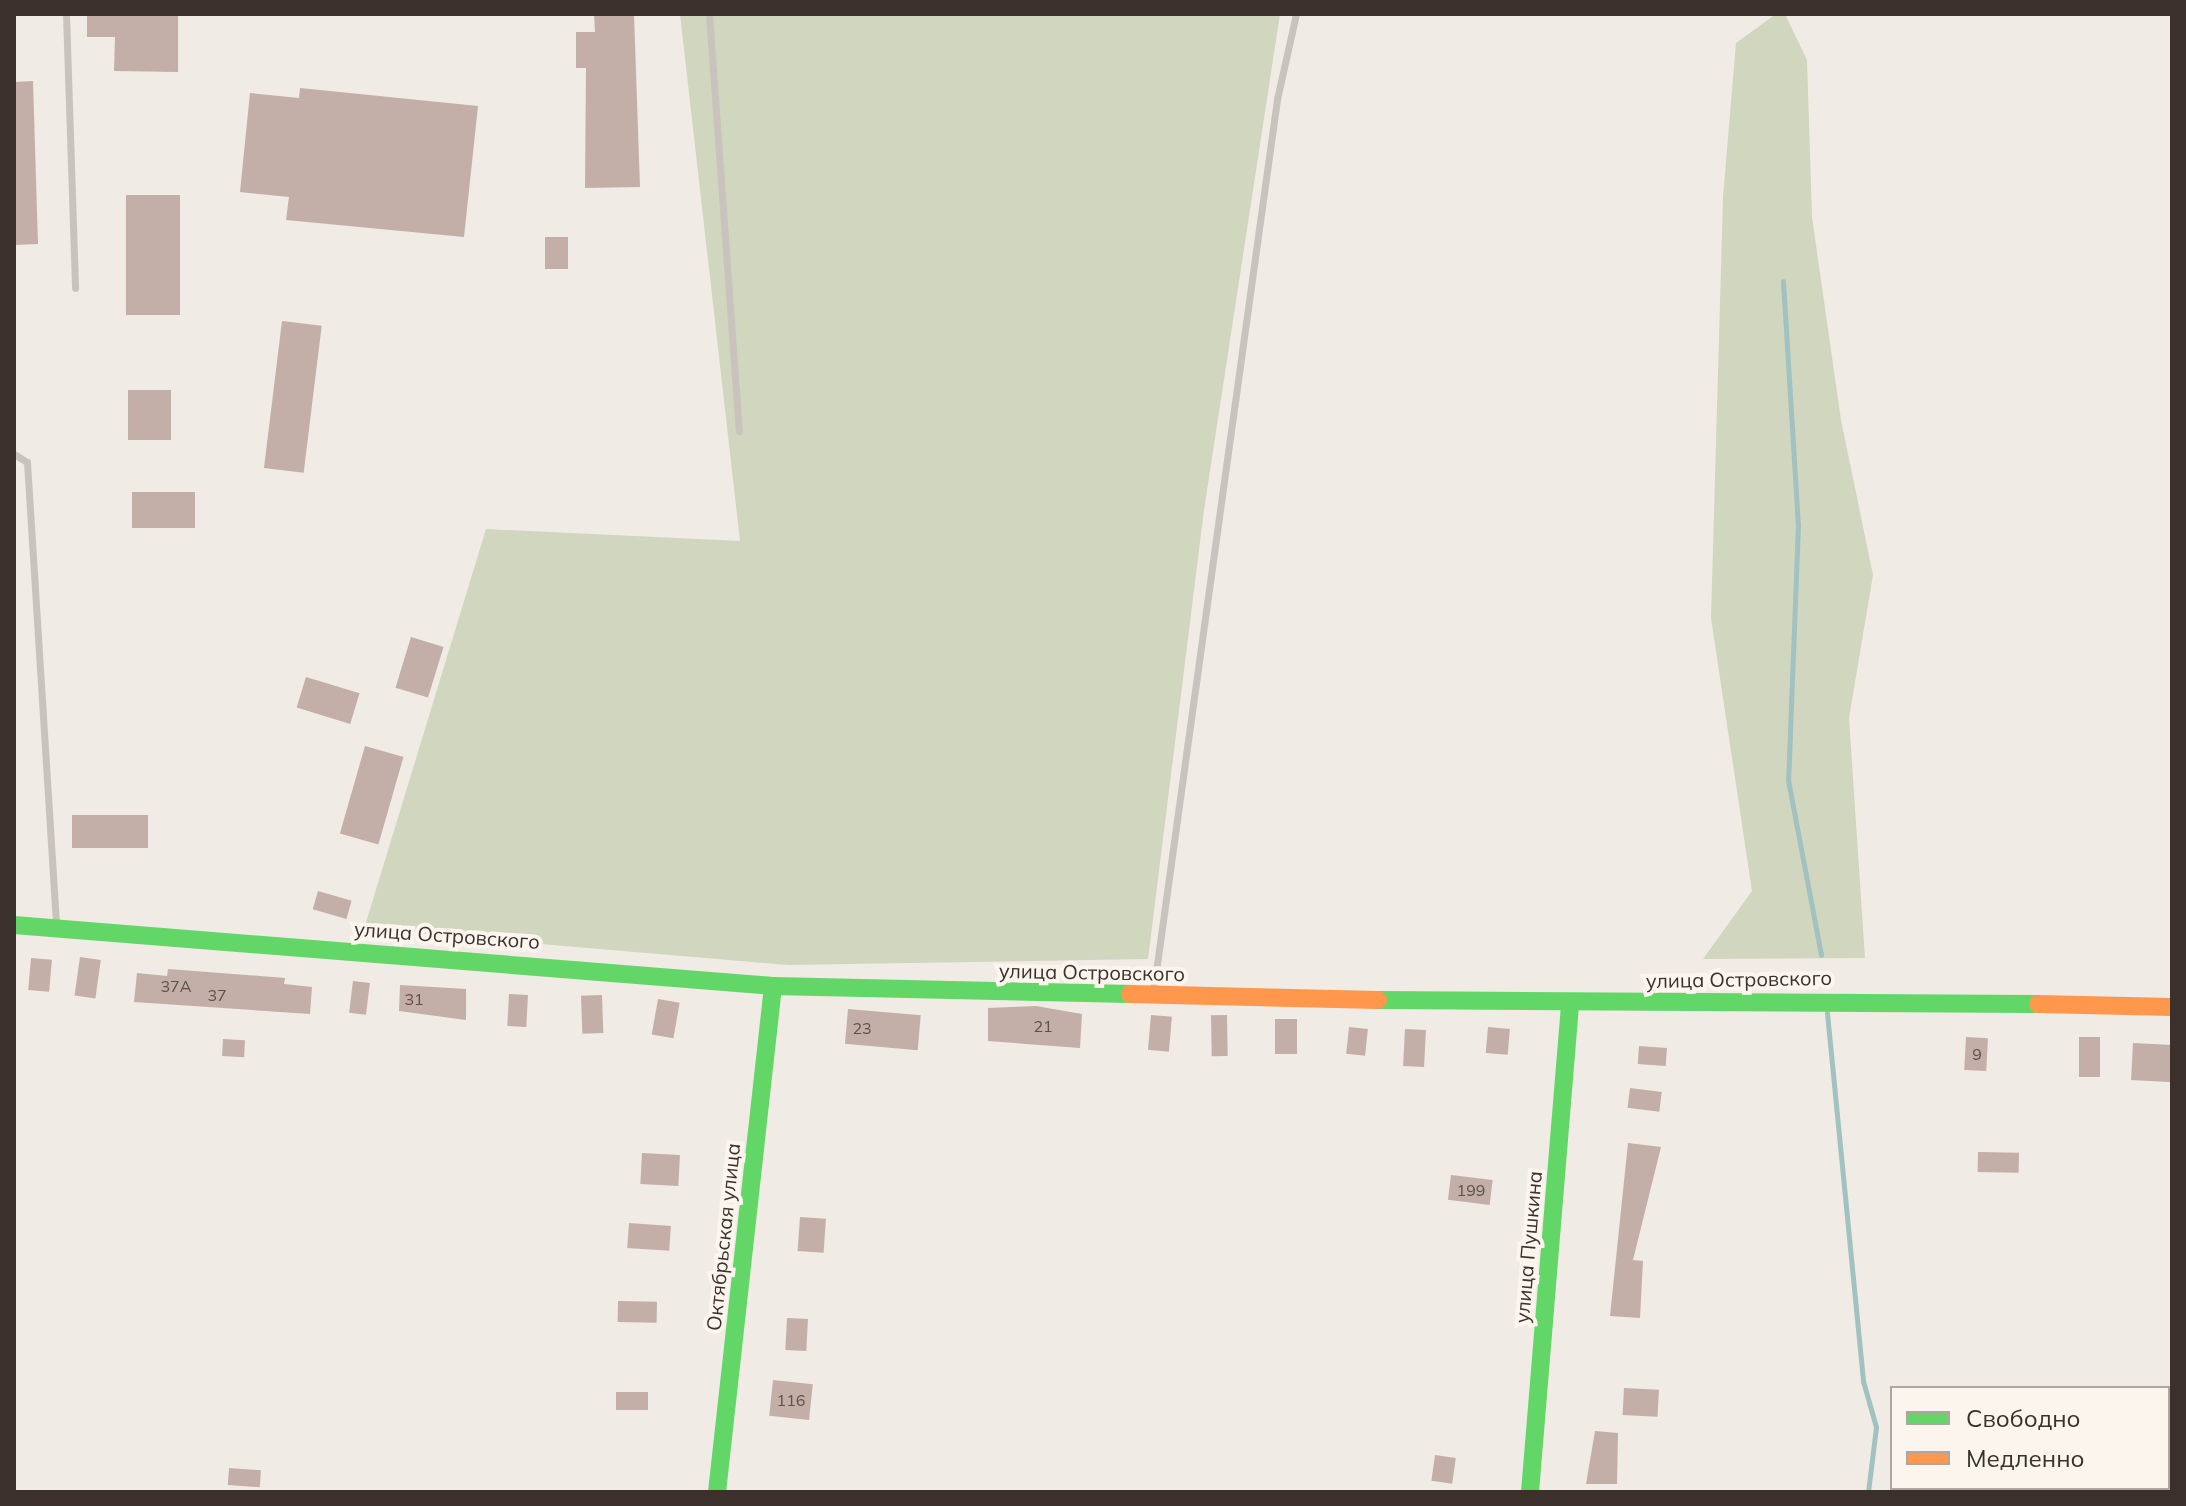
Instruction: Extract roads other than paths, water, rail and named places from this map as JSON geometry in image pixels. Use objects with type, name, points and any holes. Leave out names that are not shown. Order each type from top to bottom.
[{"type":"street","name":"улица Островского","points":[[14,925],[773,986],[1570,1005],[1801,998],[2172,1007]]},
{"type":"street","name":"Октябрьская улица","points":[[717,1492],[773,986]]},
{"type":"street","name":"улица Пушкина","points":[[1530,1492],[1570,1005]]},
{"type":"lane","points":[[66,14],[75,288]]},
{"type":"lane","points":[[709,14],[739,431]]},
{"type":"lane","points":[[1152,995],[1277,99],[1296,14]]},
{"type":"lane","points":[[14,454],[27,462],[56,928]]},
{"type":"waterway","points":[[1783,281],[1798,524],[1788,780],[1821,955]]},
{"type":"waterway","points":[[1827,1013],[1863,1381],[1876,1427],[1868,1492]]}]
